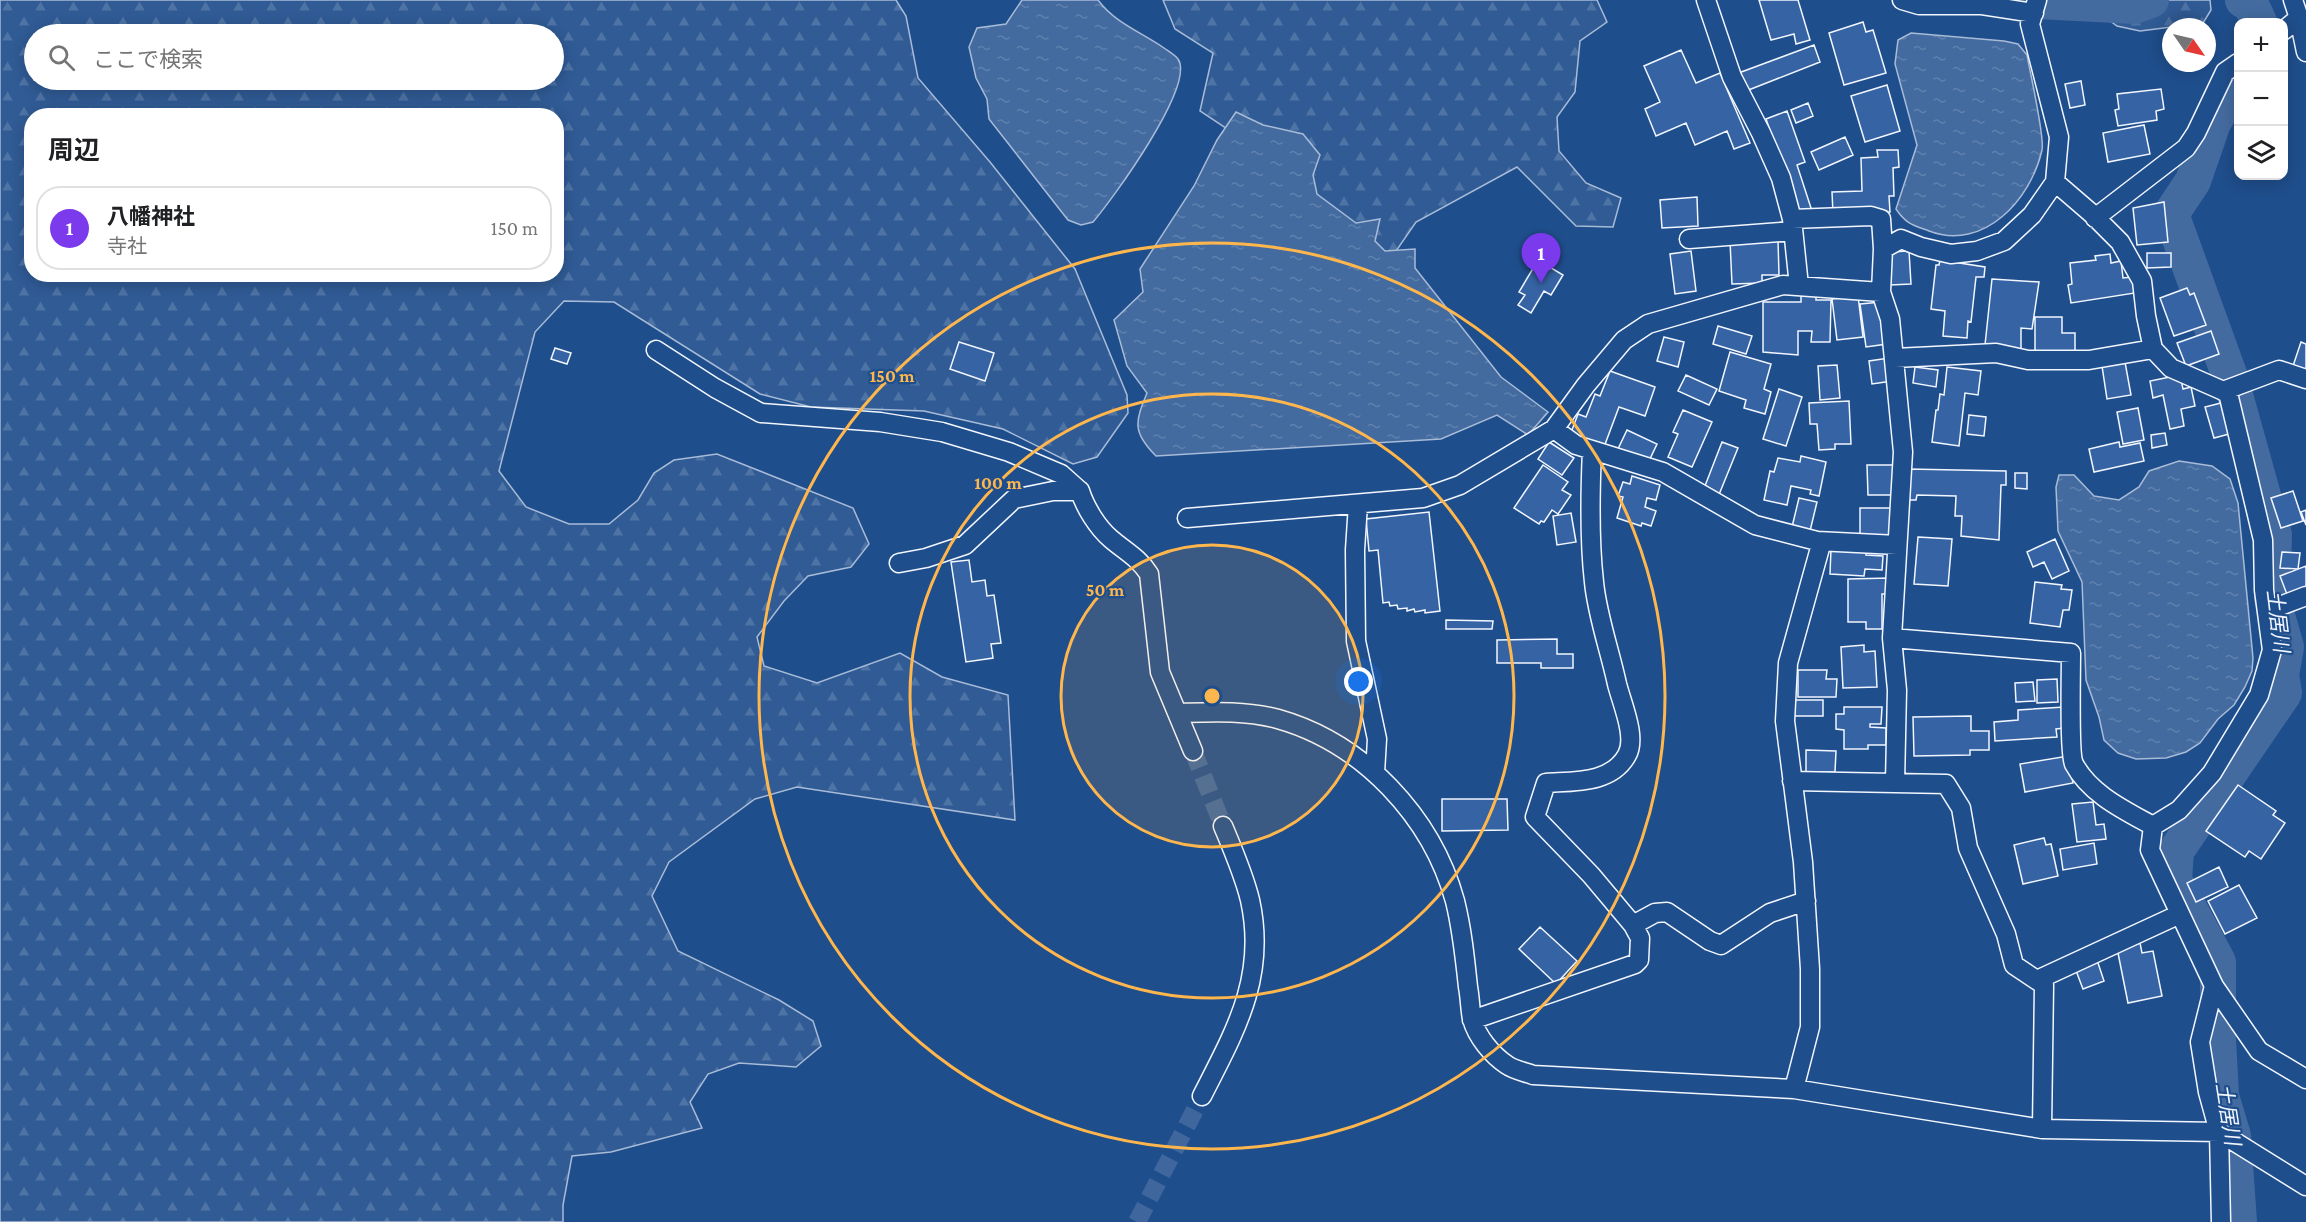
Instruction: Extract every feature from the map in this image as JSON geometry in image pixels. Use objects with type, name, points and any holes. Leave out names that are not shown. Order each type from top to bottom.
[{"type":"street","points":[[1706,0],[1732,77],[1781,178],[1793,225],[1799,286]]},
{"type":"street","points":[[1882,249],[1901,239],[1951,254],[1977,251],[2004,241],[2032,215],[2055,182],[2059,137],[2030,24],[2036,6],[1919,5],[1902,0]]},
{"type":"street","points":[[2293,0],[2300,18],[2306,52]]},
{"type":"street","points":[[2288,26],[2300,18]]},
{"type":"street","points":[[2095,218],[2186,148],[2232,68]]},
{"type":"street","points":[[2055,182],[2120,242],[2142,281],[2153,349],[2171,368],[2228,393],[2263,540],[2272,650],[2259,695],[2212,773],[2179,810],[2153,826]]},
{"type":"street","points":[[1689,239],[1871,216],[1881,219],[1881,292],[1890,319],[1903,452],[1893,638],[1897,690],[1895,783]]},
{"type":"street","points":[[1187,518],[1423,498],[1460,485],[1554,429],[1586,385],[1624,340],[1648,324],[1783,285],[1881,292]]},
{"type":"street","points":[[1895,358],[1996,353],[2028,360],[2089,360],[2153,349]]},
{"type":"street","points":[[656,350],[715,388],[761,413],[880,422],[942,432],[1009,452],[1061,474],[1080,491],[1084,504],[1108,537],[1141,561],[1149,574],[1160,672],[1193,751]]},
{"type":"street","points":[[2224,390],[2279,370],[2306,379]]},
{"type":"street","points":[[1554,429],[1576,446],[1663,472],[1755,525],[1817,541],[1897,545]]},
{"type":"street","points":[[1472,1020],[1635,964],[1639,960],[1640,938],[1633,925],[1591,875],[1535,817],[1546,783],[1594,779],[1612,772],[1628,754],[1632,733],[1623,708],[1594,584],[1590,497],[1592,450]]},
{"type":"street","points":[[899,563],[926,558],[965,545],[1014,498],[1053,491],[1080,491]]},
{"type":"street","points":[[1358,504],[1355,550],[1356,641],[1377,739],[1375,773]]},
{"type":"street","points":[[1794,1089],[1810,1027],[1810,969],[1803,862],[1785,721],[1788,663],[1821,548],[1817,541]]},
{"type":"street","points":[[2268,611],[2306,596]]},
{"type":"street","points":[[1893,638],[2071,653],[2072,762],[2088,784],[2113,803],[2153,826]]},
{"type":"street","points":[[1178,713],[1239,712],[1277,719],[1311,731],[1345,751],[1375,773],[1403,803],[1426,833],[1444,868],[1455,902],[1463,941],[1472,1020],[1485,1045],[1508,1066],[1533,1075],[1794,1089],[2042,1130],[2219,1132],[2306,1186]]},
{"type":"street","points":[[1792,781],[1946,784],[1961,808],[1968,848],[2006,934],[2014,965],[2044,985],[2042,1130]]},
{"type":"street","points":[[1202,1096],[1231,1039],[1247,1001],[1254,969],[1250,900],[1223,826]]},
{"type":"street","points":[[2153,826],[2150,850],[2214,986],[2259,1052],[2306,1079]]},
{"type":"street","points":[[1633,925],[1655,913],[1667,912],[1710,941],[1721,945],[1770,913],[1806,901]]},
{"type":"street","points":[[2037,980],[2180,915]]},
{"type":"street","points":[[2214,986],[2200,1042],[2208,1092],[2219,1132],[2221,1222]]},
{"type":"green space","points":[[0,0],[896,0],[906,16],[918,78],[990,162],[1075,269],[1127,395],[1128,413],[1097,457],[1073,464],[1003,429],[924,411],[811,407],[760,394],[614,302],[564,301],[535,332],[499,471],[526,507],[569,524],[609,524],[638,500],[654,473],[674,460],[717,454],[853,508],[869,544],[851,567],[808,576],[784,601],[757,637],[764,666],[817,683],[900,653],[942,677],[1008,695],[1015,820],[797,787],[755,799],[669,862],[652,896],[678,951],[779,1000],[813,1021],[821,1046],[796,1067],[739,1063],[708,1074],[690,1102],[702,1128],[611,1152],[572,1156],[563,1205],[563,1222],[0,1222]]},
{"type":"green space","points":[[1163,0],[1597,0],[1607,22],[1580,41],[1575,92],[1557,117],[1559,151],[1586,183],[1621,198],[1613,227],[1576,226],[1517,167],[1416,222],[1385,267],[1238,136],[1200,111],[1213,53],[1175,29]]},
{"type":"green space","points":[[2102,0],[2210,0],[2211,10],[2206,18],[2162,18],[2162,28],[2140,31],[2117,26],[2101,14]]},
{"type":"water","points":[[1022,0],[1098,0],[1120,21],[1178,59],[1180,73],[1175,92],[1164,116],[1133,168],[1093,222],[1081,225],[1068,220],[989,119],[987,99],[976,78],[969,47],[977,28],[1006,24]]},
{"type":"water","points":[[1911,33],[2004,41],[2018,44],[2027,55],[2039,119],[2042,150],[2036,168],[2016,203],[1986,228],[1968,234],[1949,236],[1929,231],[1907,221],[1896,209],[1917,145],[1895,64],[1898,40]]},
{"type":"water","points":[[1236,112],[1263,125],[1303,134],[1320,155],[1313,175],[1317,194],[1356,223],[1380,219],[1375,241],[1385,251],[1415,249],[1415,268],[1501,377],[1548,412],[1528,435],[1497,415],[1441,439],[1156,456],[1148,448],[1139,433],[1138,426],[1138,419],[1147,393],[1127,366],[1114,320],[1143,292],[1140,269],[1194,186],[1217,140]]},
{"type":"water","points":[[2179,461],[2212,466],[2230,479],[2238,503],[2253,658],[2252,671],[2234,705],[2218,719],[2200,743],[2186,752],[2166,758],[2136,759],[2118,753],[2104,740],[2099,717],[2086,680],[2082,582],[2058,531],[2056,487],[2059,475],[2074,475],[2094,496],[2119,500],[2139,487],[2149,471]]},
{"type":"building","points":[[1759,0],[1798,0],[1810,40],[1796,44],[1794,34],[1771,40]]},
{"type":"building","points":[[1863,22],[1866,32],[1873,30],[1886,73],[1844,85],[1829,33]]},
{"type":"building","points":[[1814,45],[1820,62],[1746,91],[1736,74]]},
{"type":"building","points":[[1681,50],[1696,83],[1720,73],[1750,143],[1734,149],[1727,131],[1695,145],[1686,123],[1656,136],[1645,109],[1660,102],[1644,66]]},
{"type":"building","points":[[2081,81],[2085,105],[2070,108],[2065,84]]},
{"type":"building","points":[[1887,85],[1900,131],[1865,142],[1851,96]]},
{"type":"building","points":[[2161,89],[2164,109],[2156,111],[2157,120],[2118,126],[2115,110],[2119,109],[2117,94]]},
{"type":"building","points":[[1808,103],[1813,116],[1796,123],[1791,110]]},
{"type":"building","points":[[1787,111],[1805,162],[1797,165],[1812,211],[1794,217],[1779,156],[1766,119]]},
{"type":"building","points":[[2144,125],[2150,154],[2108,162],[2103,133]]},
{"type":"building","points":[[1845,137],[1853,155],[1819,170],[1811,152]]},
{"type":"building","points":[[1877,150],[1898,150],[1899,167],[1893,168],[1894,196],[1889,196],[1890,212],[1833,214],[1832,192],[1862,191],[1861,158],[1878,157]]},
{"type":"building","points":[[1697,197],[1698,226],[1662,228],[1660,200]]},
{"type":"building","points":[[2164,202],[2168,242],[2137,245],[2133,208]]},
{"type":"building","points":[[1778,240],[1779,275],[1762,275],[1762,283],[1732,284],[1730,241]]},
{"type":"building","points":[[1691,251],[1696,291],[1675,294],[1670,254]]},
{"type":"building","points":[[1909,251],[1911,284],[1890,285],[1889,252]]},
{"type":"building","points":[[2147,253],[2171,253],[2171,267],[2147,268]]},
{"type":"building","points":[[2110,254],[2111,263],[2121,261],[2123,278],[2132,277],[2135,293],[2071,303],[2068,285],[2072,284],[2070,263],[2096,260],[2095,256]]},
{"type":"building","points":[[1538,260],[1563,275],[1551,295],[1544,291],[1531,313],[1518,305],[1525,295],[1519,292]]},
{"type":"building","points":[[1940,260],[1985,267],[1984,277],[1976,277],[1967,338],[1943,336],[1945,311],[1931,309],[1936,265],[1939,265]]},
{"type":"building","points":[[1992,279],[2039,282],[2032,329],[2021,328],[2021,349],[1985,345]]},
{"type":"building","points":[[2187,288],[2190,295],[2194,293],[2206,325],[2174,336],[2160,298]]},
{"type":"building","points":[[1801,293],[1816,293],[1816,300],[1831,300],[1830,342],[1811,342],[1812,331],[1798,331],[1798,355],[1763,352],[1763,302],[1801,302]]},
{"type":"building","points":[[1858,296],[1863,337],[1837,340],[1832,299]]},
{"type":"building","points":[[1881,302],[1887,344],[1866,347],[1860,304]]},
{"type":"building","points":[[2035,317],[2062,317],[2062,333],[2075,333],[2075,353],[2035,353]]},
{"type":"building","points":[[1718,326],[1752,336],[1746,354],[1713,344]]},
{"type":"building","points":[[2211,331],[2219,354],[2186,366],[2177,343]]},
{"type":"building","points":[[1664,337],[1684,342],[1678,367],[1657,361]]},
{"type":"building","points":[[959,342],[994,353],[985,381],[950,369]]},
{"type":"building","points":[[2301,342],[2306,344],[2306,373],[2292,369]]},
{"type":"building","points":[[555,348],[571,353],[567,364],[551,359]]},
{"type":"building","points":[[1730,352],[1771,364],[1764,389],[1771,392],[1765,414],[1744,408],[1746,400],[1719,391]]},
{"type":"building","points":[[1889,358],[1892,381],[1872,384],[1869,361]]},
{"type":"building","points":[[2125,362],[2131,395],[2107,399],[2102,366]]},
{"type":"building","points":[[1837,365],[1840,398],[1820,400],[1818,366]]},
{"type":"building","points":[[1915,367],[1938,370],[1936,387],[1913,383]]},
{"type":"building","points":[[1947,367],[1981,371],[1978,395],[1965,393],[1959,446],[1932,442],[1940,394],[1944,395]]},
{"type":"building","points":[[1610,371],[1655,387],[1645,416],[1619,407],[1604,447],[1570,435],[1578,414],[1586,417],[1595,394],[1600,396]]},
{"type":"building","points":[[1686,375],[1717,389],[1709,405],[1678,391]]},
{"type":"building","points":[[2180,375],[2183,389],[2191,387],[2195,406],[2181,409],[2184,426],[2170,429],[2163,395],[2153,398],[2150,381]]},
{"type":"building","points":[[1779,389],[1802,397],[1786,446],[1763,439]]},
{"type":"building","points":[[1849,401],[1851,444],[1835,444],[1835,449],[1819,450],[1817,424],[1810,424],[1809,403]]},
{"type":"building","points":[[2225,402],[2233,433],[2214,438],[2205,407]]},
{"type":"building","points":[[2138,408],[2144,440],[2123,444],[2117,412]]},
{"type":"building","points":[[1683,410],[1712,422],[1692,467],[1668,457],[1678,434],[1673,432]]},
{"type":"building","points":[[1969,415],[1986,417],[1984,436],[1967,434]]},
{"type":"building","points":[[1627,430],[1657,444],[1648,463],[1618,449]]},
{"type":"building","points":[[2165,433],[2167,445],[2152,448],[2151,435]]},
{"type":"building","points":[[1549,442],[1574,458],[1562,475],[1538,459]]},
{"type":"building","points":[[1722,442],[1738,448],[1718,497],[1703,491]]},
{"type":"building","points":[[2119,442],[2120,447],[2140,443],[2144,461],[2094,472],[2089,449]]},
{"type":"building","points":[[1801,456],[1826,462],[1819,496],[1810,494],[1811,490],[1791,486],[1787,505],[1764,500],[1770,471],[1774,472],[1778,458],[1800,462]]},
{"type":"building","points":[[1543,465],[1568,482],[1562,490],[1571,495],[1558,514],[1552,510],[1544,522],[1541,521],[1539,524],[1514,508]]},
{"type":"building","points":[[1867,465],[1898,465],[1897,495],[1868,495]]},
{"type":"building","points":[[1908,469],[2006,471],[2006,485],[2001,485],[1999,540],[1961,536],[1962,516],[1955,516],[1956,496],[1917,495],[1916,500],[1907,500]]},
{"type":"building","points":[[2015,473],[2027,473],[2027,489],[2015,488]]},
{"type":"building","points":[[1632,476],[1660,485],[1656,500],[1647,498],[1645,507],[1656,511],[1651,526],[1642,523],[1641,526],[1617,518],[1623,497],[1618,496],[1623,482],[1630,484]]},
{"type":"building","points":[[2293,491],[2303,521],[2281,528],[2271,498]]},
{"type":"building","points":[[1799,498],[1817,502],[1810,531],[1792,527]]},
{"type":"building","points":[[1860,508],[1891,508],[1890,539],[1860,538]]},
{"type":"building","points":[[2306,510],[2306,525],[2301,512]]},
{"type":"building","points":[[1429,512],[1440,611],[1425,613],[1425,610],[1415,612],[1414,609],[1407,611],[1407,608],[1398,609],[1397,605],[1390,606],[1389,602],[1383,603],[1378,550],[1369,551],[1366,519]]},
{"type":"building","points":[[1571,513],[1576,542],[1557,545],[1553,516]]},
{"type":"building","points":[[1918,537],[1952,539],[1948,586],[1914,584]]},
{"type":"building","points":[[2055,539],[2069,571],[2052,579],[2044,562],[2033,567],[2027,552]]},
{"type":"building","points":[[1831,549],[1866,551],[1866,555],[1883,556],[1882,570],[1865,569],[1864,576],[1830,574]]},
{"type":"building","points":[[2282,552],[2300,553],[2298,569],[2280,568]]},
{"type":"building","points":[[969,560],[972,582],[985,580],[987,596],[994,595],[1001,643],[991,644],[993,658],[966,662],[951,562]]},
{"type":"building","points":[[2306,566],[2306,590],[2288,597],[2280,576]]},
{"type":"building","points":[[1890,578],[1889,594],[1882,594],[1882,629],[1866,629],[1866,622],[1848,622],[1848,579]]},
{"type":"building","points":[[2035,582],[2062,585],[2061,589],[2072,590],[2069,610],[2063,610],[2060,627],[2030,623]]},
{"type":"building","points":[[1446,620],[1493,621],[1492,629],[1446,629]]},
{"type":"building","points":[[1557,639],[1557,654],[1573,654],[1573,668],[1541,668],[1541,663],[1497,663],[1497,640]]},
{"type":"building","points":[[1864,645],[1864,652],[1875,651],[1877,687],[1843,688],[1841,647]]},
{"type":"building","points":[[1798,670],[1827,670],[1826,679],[1837,679],[1836,697],[1798,697]]},
{"type":"building","points":[[2057,679],[2058,702],[2037,703],[2037,680]]},
{"type":"building","points":[[2033,682],[2035,701],[2016,702],[2015,683]]},
{"type":"building","points":[[1794,700],[1823,700],[1823,716],[1794,716]]},
{"type":"building","points":[[1844,707],[1882,707],[1881,724],[1870,724],[1870,727],[1886,728],[1886,745],[1868,745],[1868,749],[1844,749],[1844,730],[1836,729],[1836,714],[1844,714]]},
{"type":"building","points":[[2064,707],[2065,728],[2056,729],[2057,737],[1995,741],[1994,722],[2018,720],[2018,710]]},
{"type":"building","points":[[1971,716],[1971,731],[1989,731],[1989,750],[1970,750],[1970,755],[1914,756],[1913,717]]},
{"type":"building","points":[[1806,750],[1836,751],[1835,772],[1806,772]]},
{"type":"building","points":[[2068,756],[2073,783],[2025,792],[2020,764]]},
{"type":"building","points":[[2238,785],[2276,811],[2273,815],[2285,823],[2261,859],[2249,851],[2245,857],[2206,831]]},
{"type":"building","points":[[1442,799],[1507,799],[1508,830],[1442,831]]},
{"type":"building","points":[[2093,802],[2096,825],[2104,824],[2106,839],[2077,842],[2072,804]]},
{"type":"building","points":[[2044,838],[2046,845],[2051,844],[2058,876],[2023,884],[2014,845]]},
{"type":"building","points":[[2094,843],[2097,864],[2063,870],[2060,849]]},
{"type":"building","points":[[2219,867],[2228,887],[2196,902],[2187,883]]},
{"type":"building","points":[[2239,885],[2257,918],[2225,934],[2208,901]]},
{"type":"building","points":[[1540,927],[1577,961],[1556,984],[1519,949]]},
{"type":"building","points":[[2140,943],[2142,953],[2153,951],[2162,996],[2128,1003],[2117,948]]},
{"type":"building","points":[[2097,960],[2104,981],[2083,989],[2075,968]]},
{"type":"waterway","name":"土居川","points":[[2015,0],[2135,6],[2151,0]]},
{"type":"waterway","name":"土居川","points":[[2243,0],[2251,5],[2257,18]]},
{"type":"waterway","name":"土居川","points":[[2234,86],[2213,123],[2193,181],[2171,214],[2230,377],[2274,535],[2272,598],[2286,647],[2281,675],[2284,693],[2176,851],[2174,880],[2218,962],[2221,1096],[2233,1136],[2239,1222]]},
{"type":"tunnel","points":[[1193,751],[1223,826]]},
{"type":"tunnel","points":[[1137,1222],[1202,1096]]},
{"type":"place","name":"八幡神社","points":[[1541,283]]}]
